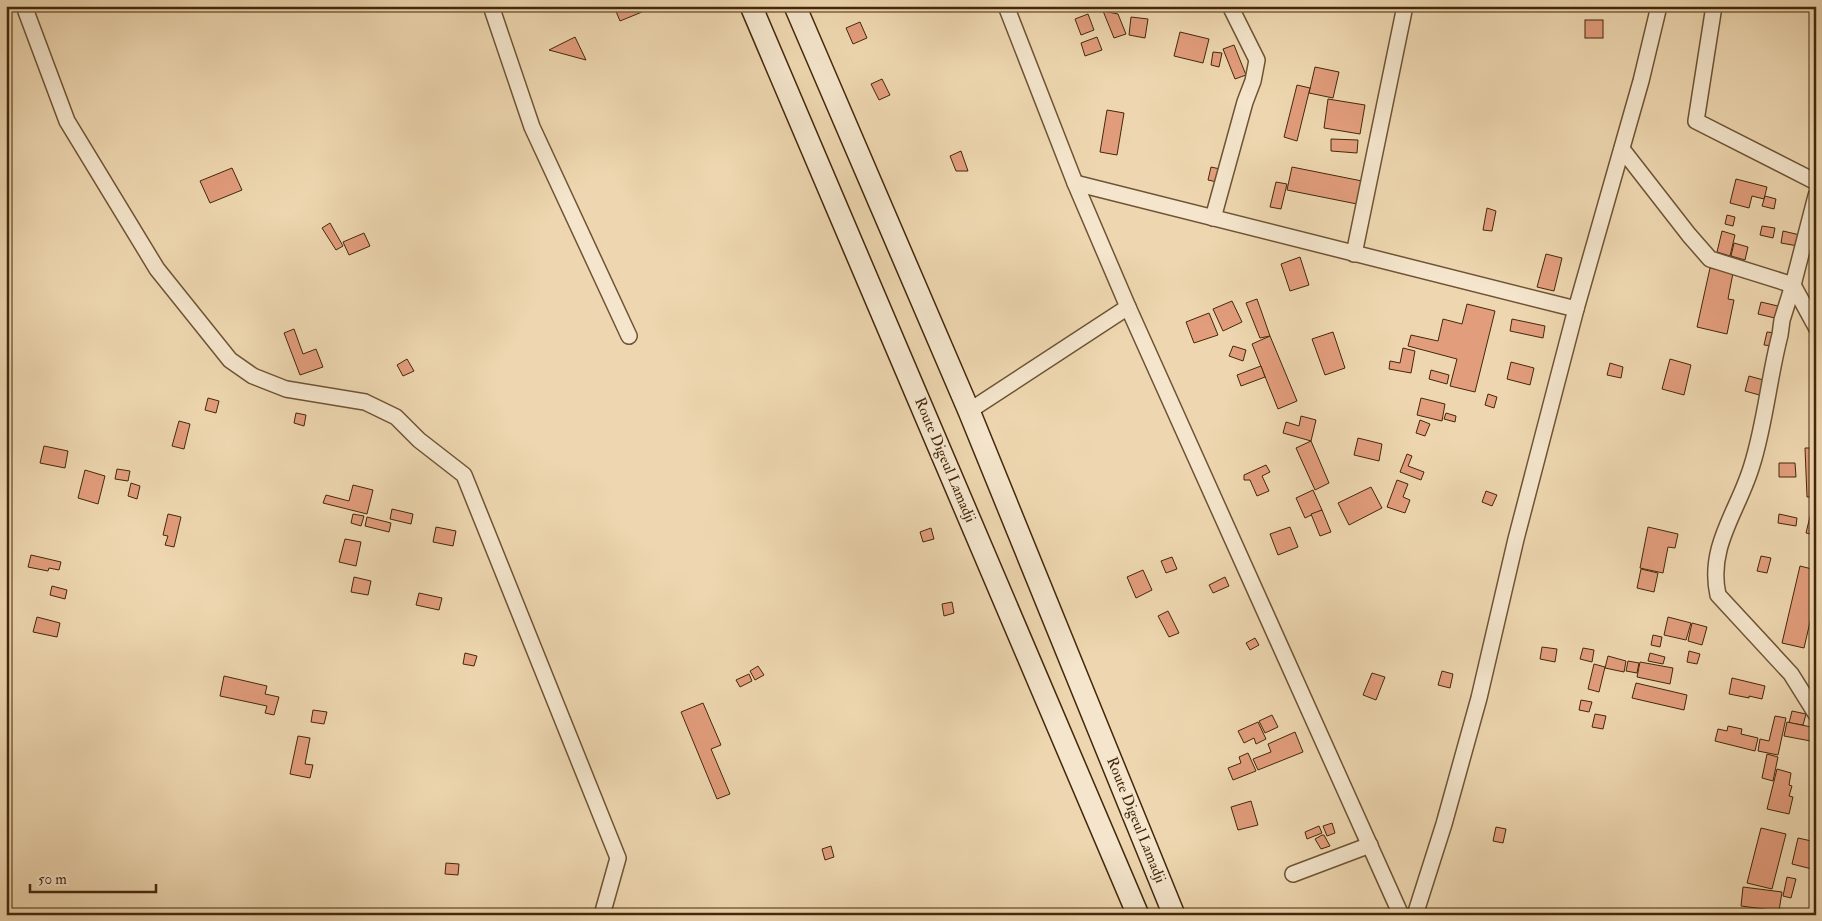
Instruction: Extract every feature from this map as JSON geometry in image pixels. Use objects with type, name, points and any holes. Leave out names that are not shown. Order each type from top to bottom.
[{"type":"main road","name":"Route Digeul Lamadji","points":[[751,6],[1138,915]]},
{"type":"main road","name":"Route Digeul Lamadji","points":[[795,6],[969,411],[1174,915]]},
{"type":"street","points":[[24,6],[67,121],[157,269],[230,360],[253,376],[286,389],[365,402],[396,417],[419,440],[464,476],[618,858],[602,915]]},
{"type":"street","points":[[490,6],[532,127],[629,336]]},
{"type":"street","points":[[1213,218],[1245,102],[1253,81],[1257,60],[1230,6]]},
{"type":"street","points":[[1354,254],[1405,6]]},
{"type":"street","points":[[1415,915],[1444,824],[1479,698],[1516,539],[1576,310],[1641,81],[1660,6]]},
{"type":"street","points":[[1714,6],[1696,121],[1816,182]]},
{"type":"street","points":[[1004,7],[1075,183],[1128,307],[1401,915]]},
{"type":"street","points":[[1622,149],[1689,235],[1710,258],[1793,285],[1816,328]]},
{"type":"street","points":[[1075,183],[1576,310]]},
{"type":"street","points":[[1816,196],[1782,320],[1752,466],[1721,541],[1714,579],[1718,595],[1791,674],[1816,714]]},
{"type":"street","points":[[969,411],[1128,307]]},
{"type":"street","points":[[1294,874],[1370,845]]},
{"type":"building","points":[[621,6],[639,6],[642,12],[620,21],[615,9]]},
{"type":"building","points":[[1103,11],[1118,14],[1126,34],[1114,38]]},
{"type":"building","points":[[1088,14],[1094,30],[1081,35],[1075,19]]},
{"type":"building","points":[[1131,17],[1148,19],[1145,38],[1129,35]]},
{"type":"building","points":[[1585,20],[1603,20],[1603,38],[1585,38]]},
{"type":"building","points":[[860,22],[867,38],[853,44],[846,28]]},
{"type":"building","points":[[1180,32],[1209,39],[1203,63],[1174,56]]},
{"type":"building","points":[[575,37],[586,60],[549,50]]},
{"type":"building","points":[[1097,37],[1102,50],[1085,56],[1081,43]]},
{"type":"building","points":[[1234,45],[1246,75],[1235,79],[1223,49]]},
{"type":"building","points":[[1213,52],[1222,53],[1219,67],[1211,65]]},
{"type":"building","points":[[1315,67],[1339,72],[1333,98],[1309,93]]},
{"type":"building","points":[[882,79],[890,95],[879,100],[871,84]]},
{"type":"building","points":[[1297,85],[1310,88],[1297,141],[1284,137]]},
{"type":"building","points":[[1328,99],[1365,105],[1360,134],[1324,128]]},
{"type":"building","points":[[1107,110],[1124,113],[1117,155],[1100,152]]},
{"type":"building","points":[[1331,139],[1358,140],[1357,153],[1331,151]]},
{"type":"building","points":[[961,151],[968,171],[956,171],[950,156]]},
{"type":"building","points":[[1211,167],[1220,169],[1217,182],[1208,180]]},
{"type":"building","points":[[1292,167],[1362,181],[1357,204],[1287,190]]},
{"type":"building","points":[[232,168],[242,190],[210,203],[200,181]]},
{"type":"building","points":[[1736,179],[1767,187],[1764,199],[1752,196],[1749,208],[1730,203]]},
{"type":"building","points":[[1276,182],[1287,184],[1281,209],[1270,207]]},
{"type":"building","points":[[1765,196],[1776,199],[1774,209],[1762,206]]},
{"type":"building","points":[[1487,208],[1496,211],[1492,231],[1483,230]]},
{"type":"building","points":[[1727,215],[1735,217],[1733,226],[1725,224]]},
{"type":"building","points":[[330,223],[343,246],[336,250],[322,228]]},
{"type":"building","points":[[1762,226],[1775,228],[1773,238],[1760,235]]},
{"type":"building","points":[[1722,231],[1735,235],[1730,256],[1717,252]]},
{"type":"building","points":[[1783,231],[1800,235],[1798,246],[1781,243]]},
{"type":"building","points":[[364,233],[370,246],[349,255],[343,242]]},
{"type":"building","points":[[1734,243],[1748,247],[1745,260],[1731,256]]},
{"type":"building","points":[[1546,254],[1562,258],[1554,291],[1537,287]]},
{"type":"building","points":[[1300,257],[1309,285],[1290,291],[1281,264]]},
{"type":"building","points":[[1710,268],[1733,273],[1728,299],[1734,300],[1727,334],[1697,327]]},
{"type":"building","points":[[1257,299],[1270,336],[1260,338],[1246,303]]},
{"type":"building","points":[[1232,301],[1242,322],[1223,331],[1213,309]]},
{"type":"building","points":[[1761,302],[1782,307],[1779,319],[1758,314]]},
{"type":"building","points":[[1467,304],[1495,311],[1475,392],[1450,386],[1457,359],[1408,346],[1411,335],[1438,341],[1443,319],[1462,324]]},
{"type":"building","points":[[1209,313],[1218,335],[1194,343],[1186,322]]},
{"type":"building","points":[[1512,319],[1545,326],[1543,338],[1510,331]]},
{"type":"building","points":[[294,329],[303,354],[316,349],[323,367],[300,375],[284,333]]},
{"type":"building","points":[[1333,332],[1345,368],[1325,375],[1312,339]]},
{"type":"building","points":[[1767,332],[1776,333],[1773,346],[1764,345]]},
{"type":"building","points":[[1270,336],[1297,401],[1278,409],[1252,344]]},
{"type":"building","points":[[1233,346],[1246,350],[1243,361],[1229,356]]},
{"type":"building","points":[[1403,348],[1415,351],[1411,373],[1389,369],[1390,361],[1400,363]]},
{"type":"building","points":[[407,359],[414,371],[403,376],[397,365]]},
{"type":"building","points":[[1670,359],[1691,365],[1684,395],[1662,389]]},
{"type":"building","points":[[1511,362],[1534,368],[1530,385],[1507,379]]},
{"type":"building","points":[[1610,363],[1623,367],[1621,378],[1607,375]]},
{"type":"building","points":[[1261,366],[1265,377],[1241,386],[1237,375]]},
{"type":"building","points":[[1431,370],[1449,375],[1447,384],[1429,379]]},
{"type":"building","points":[[1749,376],[1767,381],[1763,396],[1745,391]]},
{"type":"building","points":[[1488,394],[1497,397],[1494,408],[1485,405]]},
{"type":"building","points":[[208,398],[219,401],[216,413],[205,410]]},
{"type":"building","points":[[1421,398],[1445,404],[1442,421],[1417,415]]},
{"type":"building","points":[[296,413],[306,415],[304,426],[294,423]]},
{"type":"building","points":[[1446,413],[1456,416],[1455,422],[1444,419]]},
{"type":"building","points":[[1301,416],[1316,420],[1311,441],[1283,433],[1286,422],[1299,426]]},
{"type":"building","points":[[1420,420],[1430,424],[1425,436],[1416,433]]},
{"type":"building","points":[[179,421],[190,424],[184,449],[172,446]]},
{"type":"building","points":[[1358,438],[1382,444],[1379,461],[1354,455]]},
{"type":"building","points":[[1311,441],[1329,483],[1315,490],[1296,448]]},
{"type":"building","points":[[44,446],[68,451],[65,468],[40,463]]},
{"type":"building","points":[[1805,448],[1816,448],[1816,497],[1807,497]]},
{"type":"building","points":[[1407,454],[1412,456],[1408,466],[1424,472],[1421,480],[1400,472]]},
{"type":"building","points":[[1779,463],[1795,463],[1796,477],[1779,477]]},
{"type":"building","points":[[1266,465],[1270,472],[1262,476],[1269,491],[1257,496],[1250,480],[1244,480],[1244,475]]},
{"type":"building","points":[[117,469],[130,471],[128,481],[115,479]]},
{"type":"building","points":[[85,470],[105,476],[98,504],[78,498]]},
{"type":"building","points":[[1397,480],[1408,484],[1403,497],[1410,500],[1405,513],[1387,507]]},
{"type":"building","points":[[131,483],[140,486],[137,499],[128,496]]},
{"type":"building","points":[[353,485],[373,490],[367,514],[323,503],[326,495],[349,501]]},
{"type":"building","points":[[1371,487],[1382,508],[1349,525],[1338,503]]},
{"type":"building","points":[[1313,490],[1322,510],[1305,518],[1296,498]]},
{"type":"building","points":[[1486,491],[1497,495],[1492,506],[1482,502]]},
{"type":"building","points":[[1814,500],[1816,500],[1816,535],[1806,533]]},
{"type":"building","points":[[392,509],[413,514],[411,524],[390,519]]},
{"type":"building","points":[[1322,510],[1331,532],[1320,536],[1311,514]]},
{"type":"building","points":[[168,514],[181,517],[174,547],[165,545],[168,536],[163,535]]},
{"type":"building","points":[[353,514],[364,516],[361,526],[351,523]]},
{"type":"building","points":[[1779,514],[1797,518],[1796,526],[1778,523]]},
{"type":"building","points":[[367,517],[391,523],[389,532],[365,526]]},
{"type":"building","points":[[436,527],[456,531],[453,546],[433,542]]},
{"type":"building","points":[[1290,527],[1298,547],[1278,555],[1270,534]]},
{"type":"building","points":[[1648,527],[1678,534],[1675,548],[1668,547],[1663,573],[1640,568]]},
{"type":"building","points":[[931,528],[934,539],[923,542],[920,532]]},
{"type":"building","points":[[345,539],[361,542],[356,566],[339,562]]},
{"type":"building","points":[[31,555],[61,562],[59,570],[49,568],[48,571],[28,567]]},
{"type":"building","points":[[1761,556],[1771,558],[1767,573],[1757,571]]},
{"type":"building","points":[[1172,557],[1177,569],[1166,573],[1161,561]]},
{"type":"building","points":[[1800,566],[1816,570],[1816,596],[1804,648],[1782,643]]},
{"type":"building","points":[[1641,569],[1658,573],[1654,592],[1637,588]]},
{"type":"building","points":[[1143,570],[1152,590],[1136,598],[1127,577]]},
{"type":"building","points":[[354,577],[371,581],[368,595],[351,592]]},
{"type":"building","points":[[1225,577],[1229,586],[1213,593],[1209,585]]},
{"type":"building","points":[[52,586],[67,590],[65,599],[50,595]]},
{"type":"building","points":[[419,593],[442,598],[439,610],[416,605]]},
{"type":"building","points":[[952,602],[954,613],[944,616],[942,604]]},
{"type":"building","points":[[1168,611],[1179,633],[1169,637],[1158,616]]},
{"type":"building","points":[[37,617],[60,623],[57,637],[33,632]]},
{"type":"building","points":[[1668,617],[1691,623],[1686,640],[1664,635]]},
{"type":"building","points":[[1692,623],[1707,627],[1702,645],[1688,641]]},
{"type":"building","points":[[1653,635],[1662,637],[1660,647],[1651,645]]},
{"type":"building","points":[[1255,638],[1259,645],[1250,650],[1246,643]]},
{"type":"building","points":[[1542,647],[1557,649],[1555,662],[1540,659]]},
{"type":"building","points":[[1583,648],[1594,650],[1592,662],[1580,659]]},
{"type":"building","points":[[1689,651],[1700,654],[1697,664],[1687,662]]},
{"type":"building","points":[[465,653],[477,656],[474,666],[463,664]]},
{"type":"building","points":[[1650,653],[1665,657],[1663,664],[1648,661]]},
{"type":"building","points":[[1608,656],[1626,661],[1624,672],[1605,668]]},
{"type":"building","points":[[1628,661],[1639,663],[1637,673],[1626,671]]},
{"type":"building","points":[[1640,662],[1673,668],[1670,684],[1637,677]]},
{"type":"building","points":[[1594,664],[1605,667],[1599,692],[1588,689]]},
{"type":"building","points":[[758,666],[764,675],[755,680],[750,671]]},
{"type":"building","points":[[1442,671],[1453,674],[1450,688],[1438,685]]},
{"type":"building","points":[[1372,673],[1385,677],[1376,700],[1363,695]]},
{"type":"building","points":[[749,674],[752,681],[740,687],[736,680]]},
{"type":"building","points":[[224,676],[267,686],[265,694],[279,697],[274,715],[265,713],[267,706],[220,696]]},
{"type":"building","points":[[1732,678],[1765,686],[1762,699],[1729,694]]},
{"type":"building","points":[[1636,683],[1687,695],[1684,710],[1632,698]]},
{"type":"building","points":[[1581,700],[1592,702],[1589,712],[1579,710]]},
{"type":"building","points":[[703,703],[721,745],[711,749],[730,794],[717,799],[681,712]]},
{"type":"building","points":[[313,710],[327,712],[324,724],[311,722]]},
{"type":"building","points":[[1792,711],[1806,714],[1803,725],[1789,723]]},
{"type":"building","points":[[1595,714],[1606,716],[1603,729],[1592,727]]},
{"type":"building","points":[[1272,715],[1278,727],[1265,733],[1259,721]]},
{"type":"building","points":[[1775,716],[1786,718],[1778,755],[1758,751],[1760,739],[1769,741]]},
{"type":"building","points":[[1258,722],[1266,739],[1256,744],[1254,738],[1244,743],[1238,731]]},
{"type":"building","points":[[1787,722],[1816,728],[1816,742],[1784,736]]},
{"type":"building","points":[[1728,726],[1742,729],[1741,734],[1758,738],[1755,751],[1715,741],[1718,729],[1727,731]]},
{"type":"building","points":[[1295,732],[1303,752],[1258,770],[1253,759],[1271,752],[1268,744]]},
{"type":"building","points":[[298,736],[310,738],[305,764],[313,765],[310,778],[290,774]]},
{"type":"building","points":[[1248,753],[1256,771],[1233,780],[1228,768],[1241,763],[1239,757]]},
{"type":"building","points":[[1767,754],[1778,757],[1773,781],[1762,778]]},
{"type":"building","points":[[1777,769],[1791,773],[1789,785],[1792,786],[1789,796],[1793,797],[1789,814],[1767,809]]},
{"type":"building","points":[[1251,801],[1258,825],[1238,830],[1231,807]]},
{"type":"building","points":[[1332,823],[1335,833],[1327,836],[1323,826]]},
{"type":"building","points":[[1319,826],[1322,833],[1307,839],[1305,832]]},
{"type":"building","points":[[1496,827],[1506,829],[1503,843],[1493,841]]},
{"type":"building","points":[[1761,828],[1786,834],[1772,889],[1747,883]]},
{"type":"building","points":[[1324,835],[1330,846],[1321,849],[1315,839]]},
{"type":"building","points":[[1798,838],[1816,842],[1816,870],[1792,864]]},
{"type":"building","points":[[831,846],[834,857],[825,860],[822,849]]},
{"type":"building","points":[[446,863],[459,864],[458,875],[445,874]]},
{"type":"building","points":[[1787,877],[1796,879],[1791,898],[1783,896]]},
{"type":"building","points":[[1743,887],[1782,892],[1779,911],[1741,906]]}]
